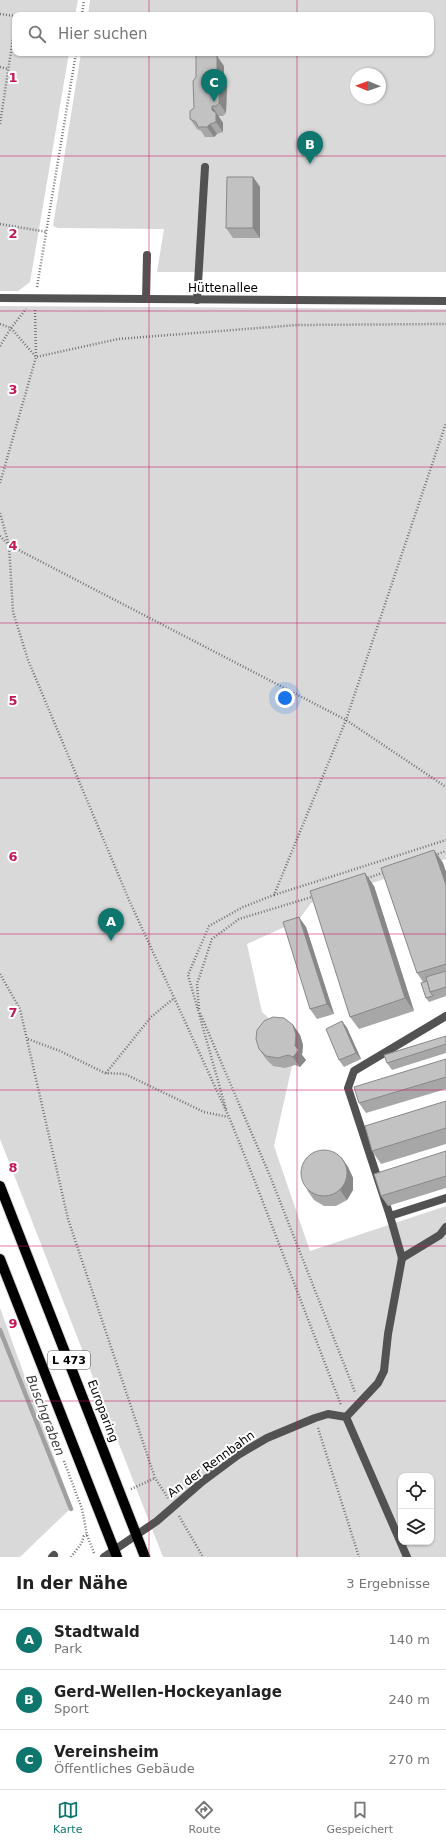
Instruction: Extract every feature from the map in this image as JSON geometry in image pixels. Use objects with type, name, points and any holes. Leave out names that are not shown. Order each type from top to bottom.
[{"type":"main road","name":"Europaring","points":[[0,1186],[145,1557]]},
{"type":"main road","name":"L 473","points":[[0,1259],[116,1553]]},
{"type":"street","points":[[198,300],[205,167]]},
{"type":"street","points":[[146,299],[147,255]]},
{"type":"street","name":"Hüttenallee","points":[[0,298],[446,301]]},
{"type":"street","points":[[407,1557],[348,1414],[378,1383],[384,1371],[388,1334],[402,1258],[380,1176],[348,1088],[354,1071],[446,1016]]},
{"type":"street","points":[[390,1216],[446,1198]]},
{"type":"street","points":[[402,1258],[440,1235],[446,1227]]},
{"type":"street","name":"An der Rennbahn","points":[[104,1557],[116,1553],[136,1535],[156,1521],[173,1505],[238,1455],[267,1438],[328,1414],[348,1414]]},
{"type":"path","points":[[82,12],[84,0]]},
{"type":"path","points":[[0,14],[12,16]]},
{"type":"path","points":[[0,124],[12,44]]},
{"type":"path","points":[[0,482],[36,357],[35,298],[75,56]]},
{"type":"path","points":[[0,68],[8,69]]},
{"type":"path","points":[[0,224],[46,232]]},
{"type":"path","points":[[0,346],[11,328],[35,298]]},
{"type":"path","points":[[0,324],[11,328],[36,357]]},
{"type":"path","points":[[36,357],[118,339],[297,325],[446,324]]},
{"type":"path","points":[[274,895],[346,720],[446,423]]},
{"type":"path","points":[[0,513],[9,545],[13,612],[28,660],[173,999],[229,1117],[348,1414]]},
{"type":"path","points":[[0,536],[9,545],[346,720],[446,787]]},
{"type":"path","points":[[229,1117],[188,975],[209,926],[243,907],[274,895],[446,840]]},
{"type":"path","points":[[431,856],[446,851]]},
{"type":"path","points":[[364,880],[386,872]]},
{"type":"path","points":[[319,894],[239,919],[212,939],[197,984],[199,1008],[205,1027],[270,1176],[355,1393],[348,1414]]},
{"type":"path","points":[[0,974],[20,1009],[68,1219],[155,1478],[173,1505],[203,1557]]},
{"type":"path","points":[[105,1073],[151,1017],[173,999]]},
{"type":"path","points":[[28,1039],[60,1051],[105,1073],[125,1074],[204,1112],[229,1117]]},
{"type":"path","points":[[315,1418],[359,1557]]},
{"type":"path","points":[[71,1557],[81,1544],[84,1536],[87,1535]]},
{"type":"shaded area","points":[[0,0],[78,0],[76,12],[12,12],[12,56],[68,56],[30,282],[18,291],[0,291]]},
{"type":"shaded area","points":[[90,0],[446,0],[446,272],[157,272],[164,229],[58,228],[53,226],[81,56],[434,56],[434,12],[88,12]]},
{"type":"shaded area","points":[[0,306],[446,309],[446,859],[311,903],[298,921],[247,944],[262,1012],[297,1044],[274,1146],[310,1251],[446,1206],[446,1557],[163,1557],[0,1139]]},
{"type":"shaded area","points":[[0,1308],[72,1507],[20,1557],[0,1557]]},
{"type":"building","points":[[196,56],[217,56],[217,72],[220,76],[219,103],[216,106],[212,106],[212,110],[216,113],[216,122],[207,127],[198,127],[196,122],[190,119],[190,111],[194,108],[193,81],[196,77]]},
{"type":"building","points":[[227,177],[253,177],[253,228],[226,228]]},
{"type":"building","points":[[434,850],[446,885],[446,964],[417,973],[381,868]]},
{"type":"building","points":[[365,873],[405,998],[350,1017],[310,891]]},
{"type":"building","points":[[299,917],[327,1004],[310,1009],[283,922]]},
{"type":"building","points":[[446,971],[446,987],[430,992],[426,977]]},
{"type":"building","points":[[427,981],[430,992],[433,996],[426,998],[421,983]]},
{"type":"building","points":[[273,1017],[284,1018],[293,1025],[296,1035],[295,1046],[299,1050],[293,1057],[288,1055],[278,1058],[266,1056],[259,1049],[256,1039],[257,1030],[264,1021]]},
{"type":"building","points":[[342,1021],[356,1053],[339,1060],[326,1029]]},
{"type":"building","points":[[446,1036],[446,1044],[387,1063],[384,1055]]},
{"type":"building","points":[[446,1059],[446,1077],[359,1103],[354,1087]]},
{"type":"building","points":[[446,1101],[446,1128],[372,1151],[365,1126]]},
{"type":"building","points":[[324,1150],[337,1154],[343,1160],[347,1173],[343,1186],[337,1192],[324,1196],[311,1192],[305,1186],[301,1173],[305,1160],[311,1154]]},
{"type":"building","points":[[446,1151],[446,1176],[381,1196],[374,1174]]},
{"type":"waterway","name":"Buschgraben","points":[[0,1330],[71,1509]]},
{"type":"place","name":"Vereinsheim","points":[[214,102]]},
{"type":"place","name":"Gerd-Wellen-Hockeyanlage","points":[[310,164]]},
{"type":"place","name":"Stadtwald","points":[[111,941]]}]
